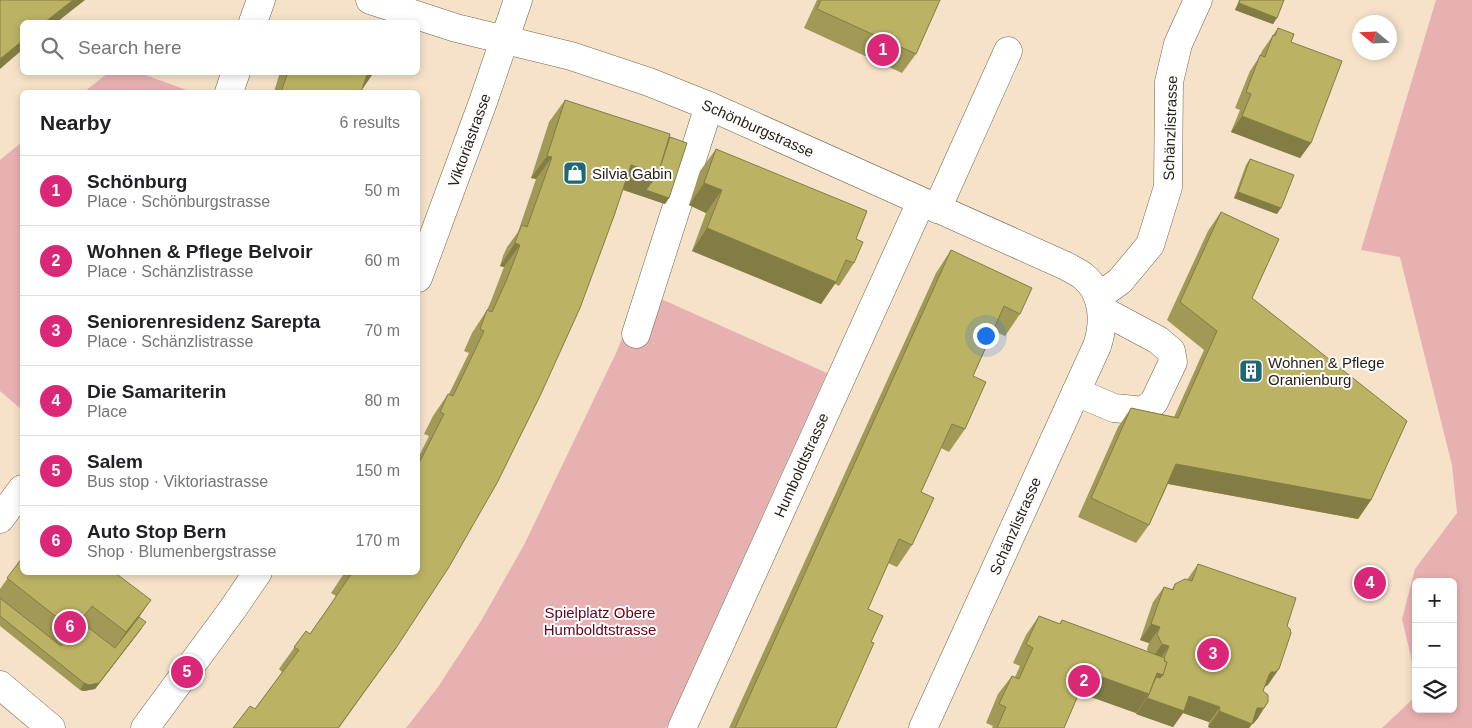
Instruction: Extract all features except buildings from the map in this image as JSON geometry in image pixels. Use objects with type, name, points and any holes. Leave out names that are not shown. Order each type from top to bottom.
[{"type":"street","points":[[254,20],[261,0]]},
{"type":"street","name":"Schönburgstrasse","points":[[370,0],[456,28],[564,54],[625,73],[710,106],[1066,266],[1083,277],[1091,285],[1101,310]]},
{"type":"street","name":"Viktoriastrasse","points":[[420,273],[506,39],[518,0]]},
{"type":"street","name":"Schänzlistrasse","points":[[923,728],[1097,346],[1101,310],[1120,281],[1150,245],[1168,187],[1169,82],[1178,44],[1198,0]]},
{"type":"street","name":"Humboldtstrasse","points":[[682,728],[929,205],[1008,51]]},
{"type":"street","points":[[230,90],[235,75]]},
{"type":"street","points":[[636,334],[710,106]]},
{"type":"street","points":[[1076,392],[1114,408],[1144,411],[1154,402],[1173,362],[1171,351],[1158,340],[1101,310]]},
{"type":"street","points":[[0,519],[20,492]]},
{"type":"street","points":[[144,728],[256,575]]},
{"type":"street","points":[[0,685],[51,728]]},
{"type":"green space","points":[[1436,0],[1472,0],[1472,728],[1382,728],[1412,700],[1412,713],[1457,713],[1457,578],[1413,578],[1415,569],[1457,513],[1452,465],[1400,257],[1361,250]]},
{"type":"green space","points":[[105,75],[145,75],[187,90],[87,90]]},
{"type":"green space","points":[[20,144],[20,408],[0,391],[0,160]]},
{"type":"green space","name":"Spielplatz Obere Humboldtstrasse","points":[[641,290],[827,373],[666,728],[406,728],[438,687],[481,621],[525,543],[617,351]]},
{"type":"green space","points":[[1412,581],[1412,661],[1402,619]]},
{"type":"place","name":"Schönburg","points":[[883,50]]},
{"type":"place","name":"Silvia Gabin","points":[[575,173]]},
{"type":"place","name":"Wohnen & Pflege Oranienburg","points":[[1251,371]]},
{"type":"place","name":"Die Samariterin","points":[[1370,583]]},
{"type":"place","name":"Auto Stop Bern","points":[[70,627]]},
{"type":"place","name":"Seniorenresidenz Sarepta","points":[[1213,654]]},
{"type":"place","name":"Salem","points":[[187,672]]},
{"type":"place","name":"Wohnen & Pflege Belvoir","points":[[1084,681]]}]
